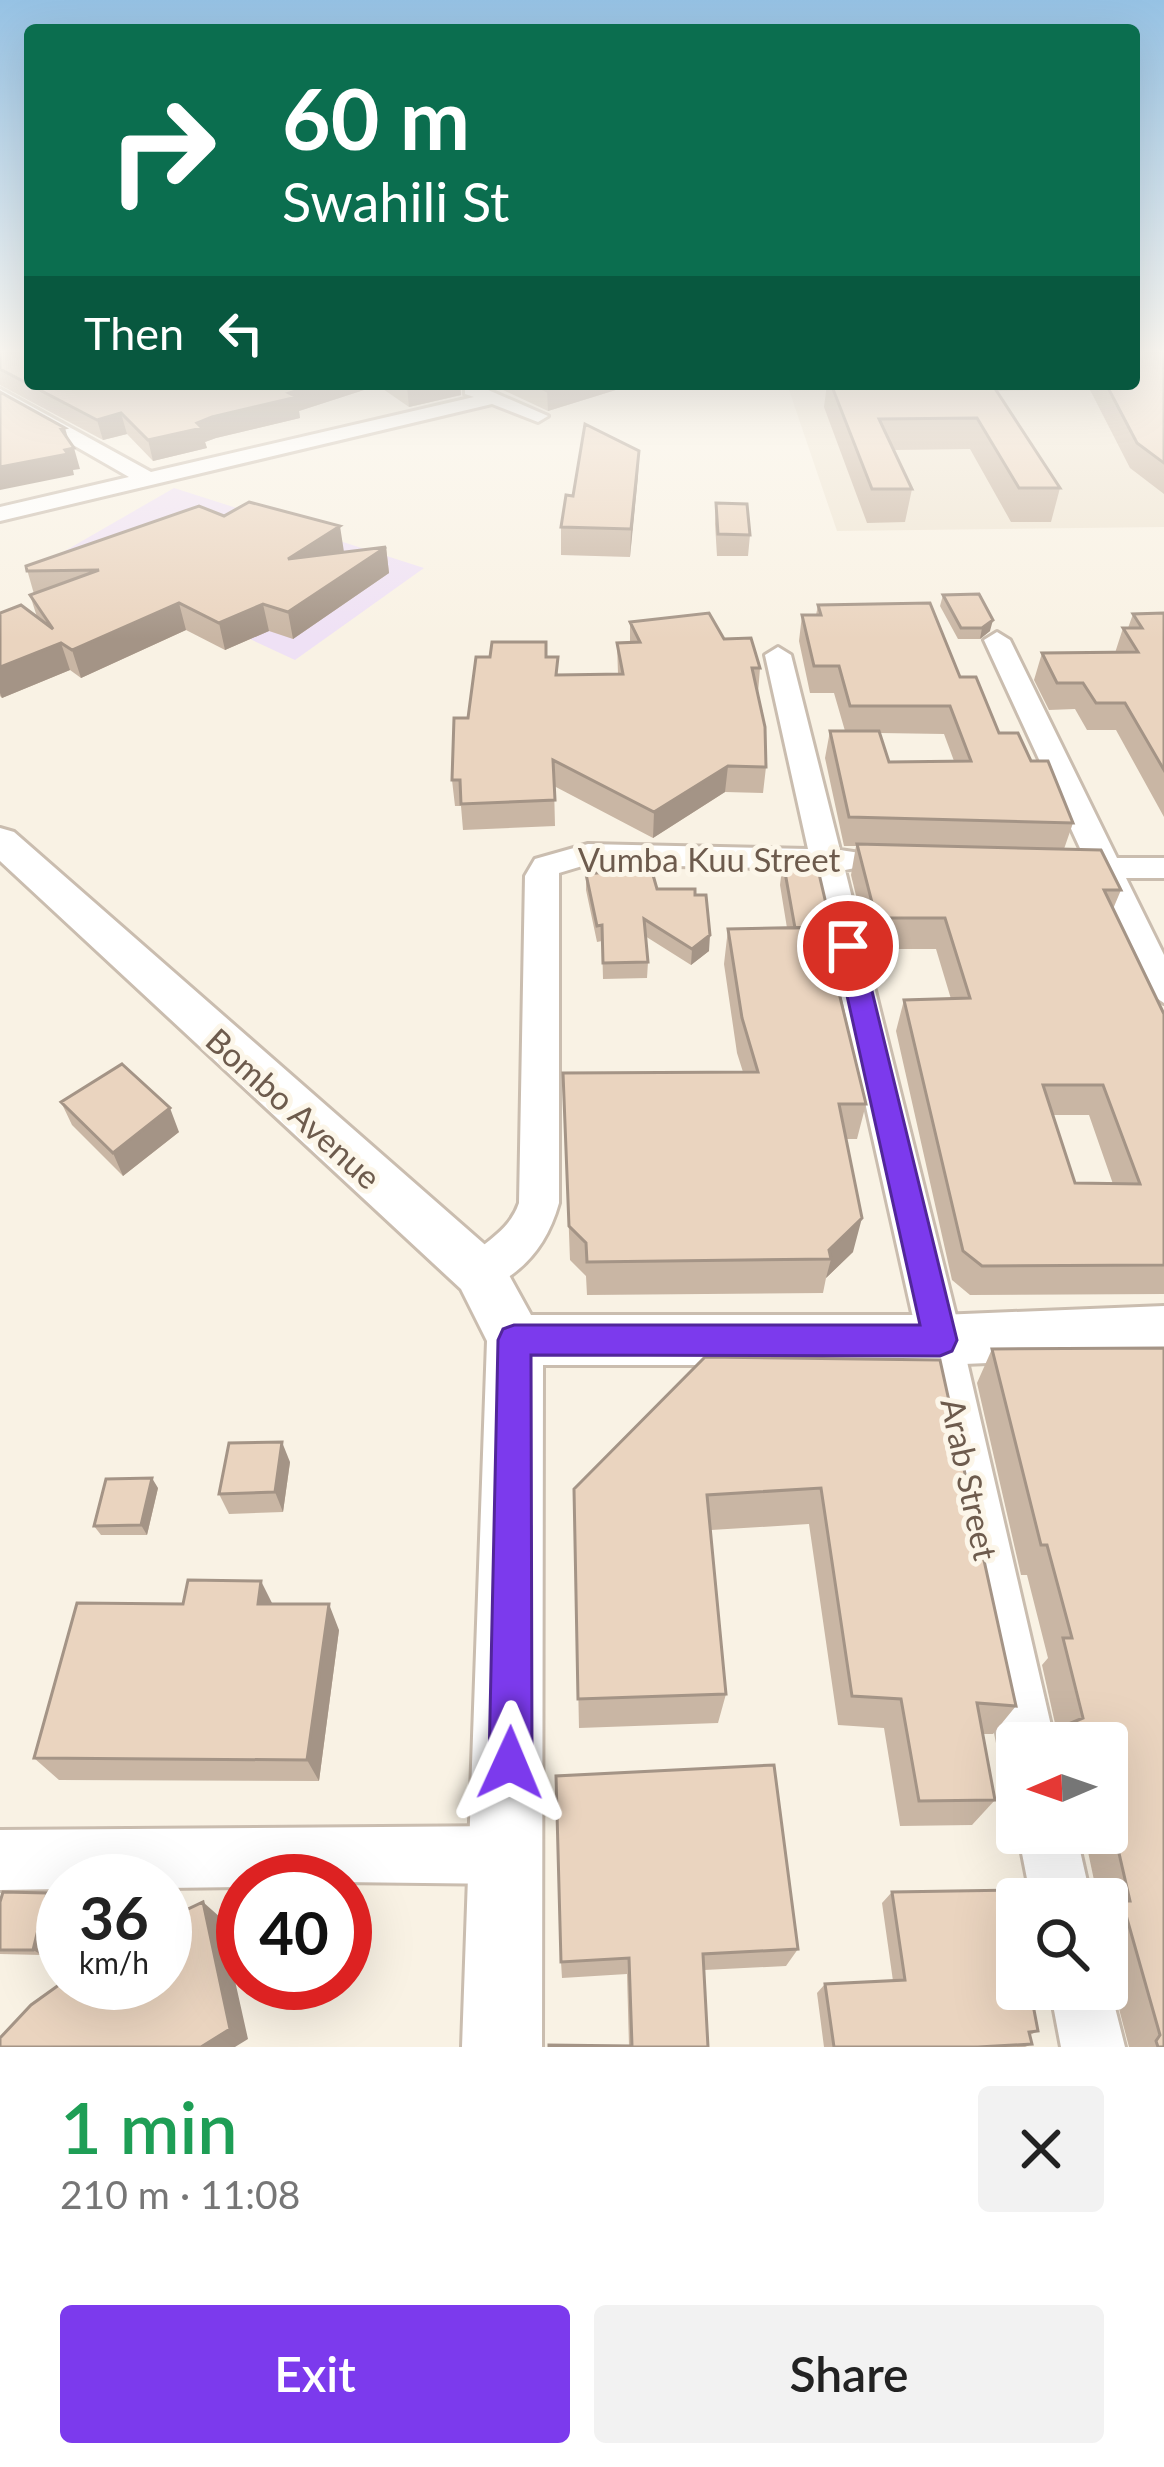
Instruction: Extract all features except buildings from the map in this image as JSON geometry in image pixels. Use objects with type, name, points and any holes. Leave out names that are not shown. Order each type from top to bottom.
[{"type":"street","points":[[92,448],[149,480]]},
{"type":"street","points":[[0,514],[286,448]]},
{"type":"street","points":[[997,640],[1164,991]]},
{"type":"street","name":"Arab Street","points":[[778,655],[940,1340],[1023,1722]]},
{"type":"street","name":"Bombo Avenue","points":[[0,840],[480,1273],[514,1340]]},
{"type":"street","name":"Vumba Kuu Street","points":[[480,1273],[513,1255],[534,1223],[538,1204],[541,876],[546,866],[588,854],[886,863]]},
{"type":"street","points":[[1039,868],[1164,868]]},
{"type":"street","points":[[502,2047],[514,1340],[940,1340],[1164,1331]]},
{"type":"street","points":[[0,1860],[508,1855]]},
{"type":"street","points":[[1085,2010],[1093,2047]]},
{"type":"shaded area","points":[[809,448],[1164,448],[1164,527],[837,531]]},
{"type":"shaded area","points":[[174,488],[424,568],[295,660],[63,552]]},
{"type":"route","points":[[510,1763],[518,1394],[514,1340],[940,1340],[848,946]]}]
